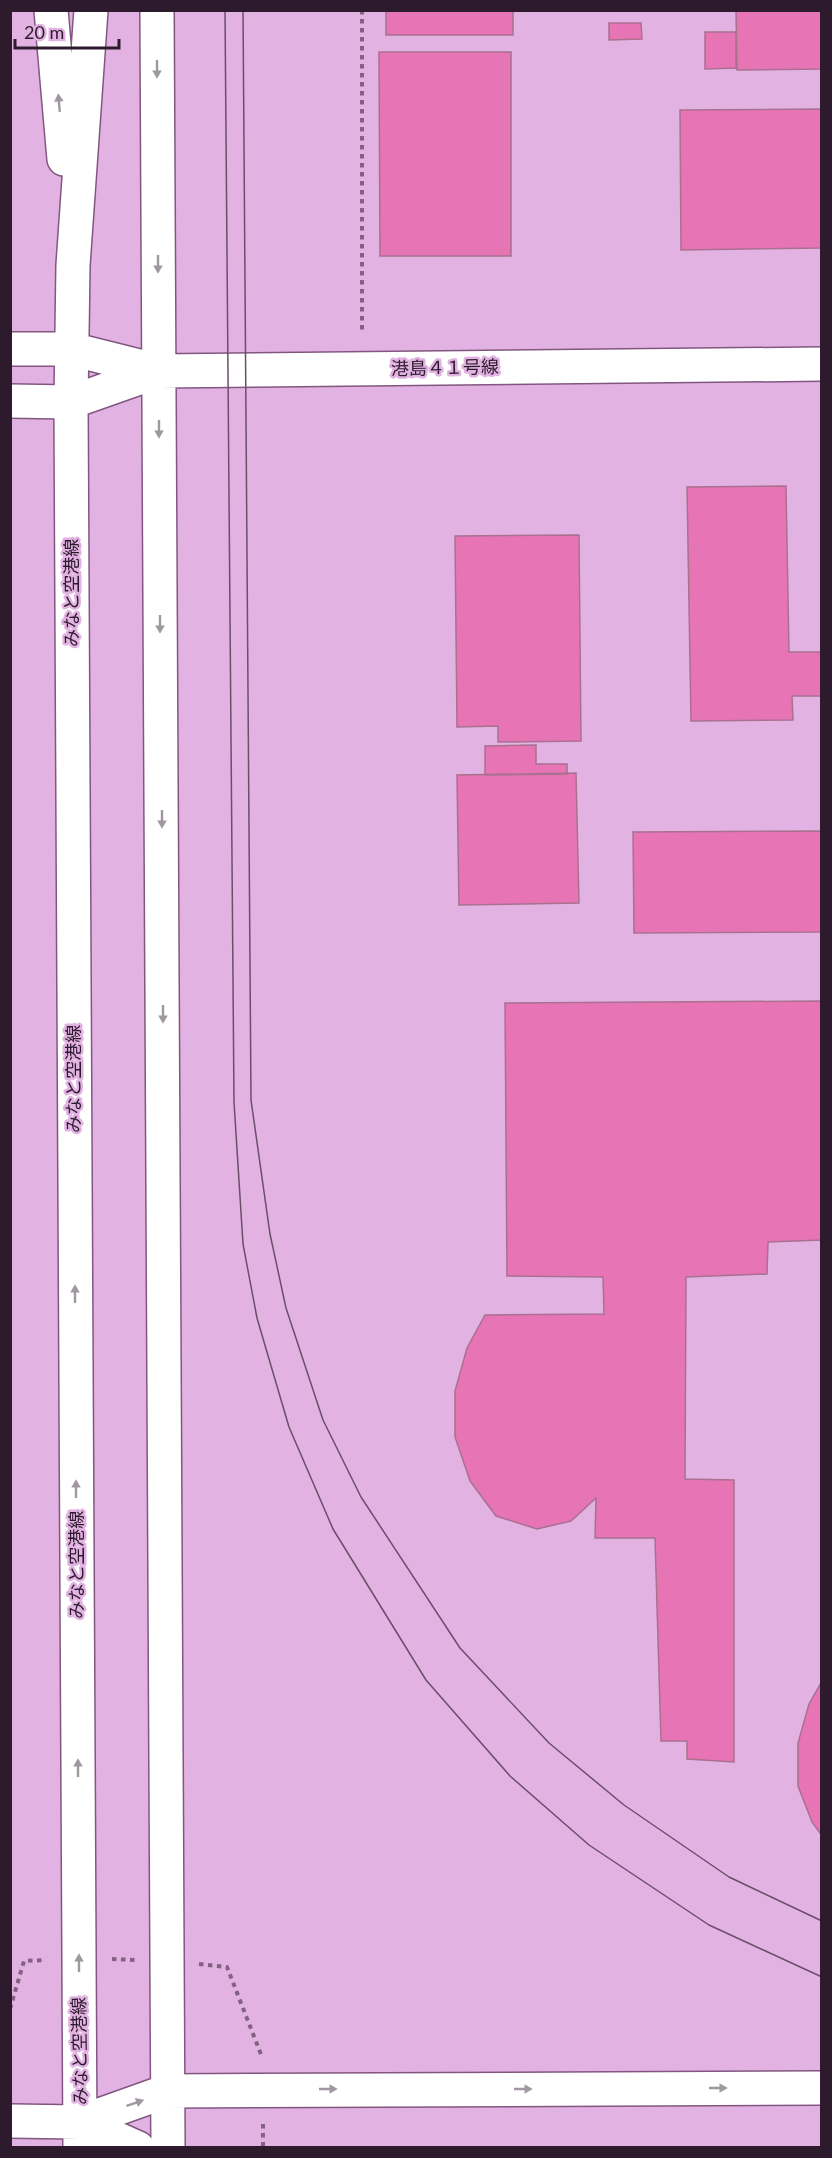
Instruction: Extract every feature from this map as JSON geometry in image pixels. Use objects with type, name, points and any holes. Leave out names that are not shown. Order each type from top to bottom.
[{"type":"street","points":[[51,10],[73,266]]},
{"type":"street","name":"みなと空港線","points":[[80,2135],[71,349],[73,266],[91,10]]},
{"type":"street","points":[[157,10],[168,2148]]},
{"type":"street","name":"港島４１号線","points":[[10,349],[71,349],[159,371],[822,364]]},
{"type":"street","points":[[10,401],[71,402],[159,371]]},
{"type":"street","points":[[80,2135],[167,2091],[822,2088]]},
{"type":"street","points":[[10,2121],[138,2148]]},
{"type":"path","points":[[362,10],[362,332]]},
{"type":"path","points":[[168,1960],[227,1967],[262,2058],[263,2148]]},
{"type":"building","points":[[386,10],[513,10],[513,35],[386,35]]},
{"type":"building","points":[[736,10],[822,10],[822,69],[737,70]]},
{"type":"building","points":[[609,23],[641,23],[642,39],[609,40]]},
{"type":"building","points":[[705,32],[736,32],[736,68],[705,69]]},
{"type":"building","points":[[379,52],[511,52],[511,256],[380,256]]},
{"type":"building","points":[[822,109],[822,248],[681,250],[680,110]]},
{"type":"building","points":[[786,486],[789,652],[822,652],[822,696],[792,696],[793,720],[691,721],[687,487]]},
{"type":"building","points":[[579,535],[581,741],[498,742],[498,726],[457,727],[455,536]]},
{"type":"building","points":[[536,745],[536,764],[567,764],[567,774],[485,775],[485,746]]},
{"type":"building","points":[[576,773],[579,903],[459,905],[457,775]]},
{"type":"building","points":[[822,831],[822,932],[634,933],[633,832]]},
{"type":"building","points":[[822,1001],[822,1240],[768,1242],[767,1274],[686,1277],[685,1479],[734,1480],[734,1762],[687,1759],[687,1741],[661,1741],[655,1538],[595,1538],[596,1498],[571,1521],[537,1529],[496,1516],[470,1481],[455,1437],[455,1391],[467,1348],[485,1315],[604,1314],[603,1277],[507,1276],[505,1003]]},
{"type":"building","points":[[822,1681],[822,1836],[812,1822],[798,1786],[798,1743],[809,1704]]},
{"type":"tram line","points":[[225,10],[234,1102],[243,1244],[257,1318],[289,1427],[333,1529],[426,1680],[510,1776],[589,1845],[709,1925],[822,1977]]},
{"type":"tram line","points":[[243,10],[251,1100],[270,1234],[286,1308],[323,1420],[361,1497],[460,1648],[549,1743],[624,1805],[729,1877],[822,1921]]}]
